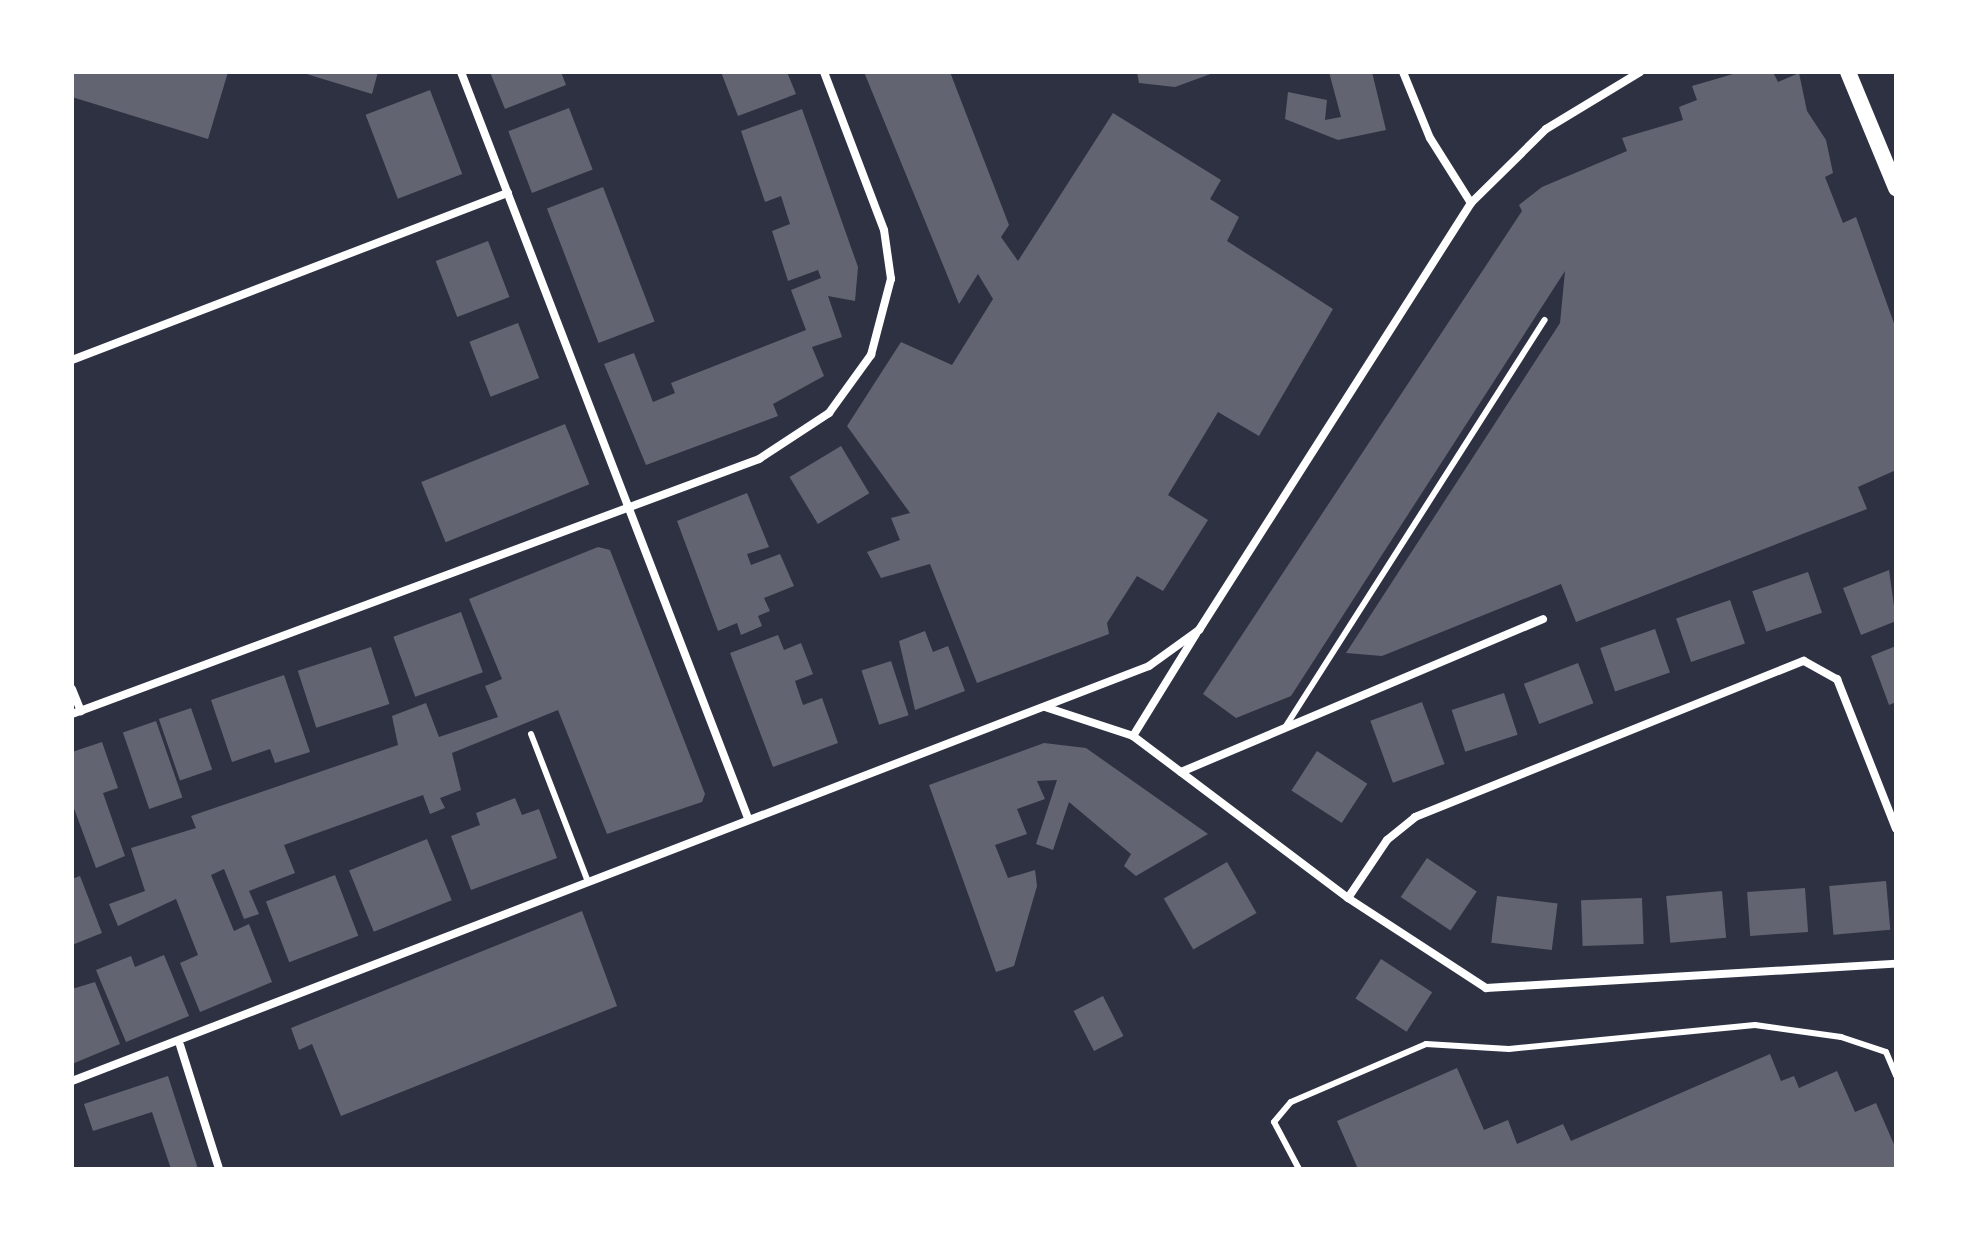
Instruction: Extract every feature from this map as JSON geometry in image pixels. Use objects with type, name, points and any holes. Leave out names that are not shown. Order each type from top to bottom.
[{"type":"main road","points":[[1848,72],[1896,188]]},
{"type":"street","points":[[461,72],[748,818]]},
{"type":"street","points":[[72,689],[76,712],[630,508],[795,440],[829,413],[871,355],[891,279],[884,230],[824,72]]},
{"type":"street","points":[[1403,72],[1430,138],[1471,203]]},
{"type":"street","points":[[1133,736],[1471,203],[1546,129],[1640,72]]},
{"type":"street","points":[[72,360],[508,193]]},
{"type":"street","points":[[1181,772],[1543,619]]},
{"type":"street","points":[[72,1081],[180,1045],[748,818],[1149,666],[1199,630]]},
{"type":"street","points":[[1348,898],[1387,840],[1415,817],[1804,661],[1822,664],[1837,679],[1896,829]]},
{"type":"street","points":[[1044,707],[1133,736],[1348,898],[1486,988],[1896,964]]},
{"type":"street","points":[[180,1045],[219,1169]]},
{"type":"lane","points":[[1284,729],[1545,320]]},
{"type":"lane","points":[[531,734],[588,882]]},
{"type":"lane","points":[[1299,1169],[1274,1122],[1291,1102],[1426,1044],[1509,1049],[1755,1025],[1841,1037],[1886,1052],[1896,1076]]},
{"type":"building","points":[[72,72],[228,72],[208,139],[72,97]]},
{"type":"building","points":[[300,72],[378,72],[372,94]]},
{"type":"building","points":[[490,72],[561,72],[566,85],[505,109]]},
{"type":"building","points":[[721,72],[787,72],[796,94],[738,116]]},
{"type":"building","points":[[864,72],[950,72],[1009,225],[1001,237],[1018,261],[1113,113],[1221,180],[1210,199],[1239,217],[1227,241],[1333,309],[1259,436],[1218,412],[1168,495],[1208,520],[1163,591],[1137,576],[1107,623],[1109,634],[977,683],[930,564],[881,578],[867,552],[900,540],[891,518],[910,513],[847,426],[901,342],[952,365],[993,299],[978,274],[959,304]]},
{"type":"building","points":[[1137,72],[1216,72],[1175,87],[1139,83]]},
{"type":"building","points":[[1329,72],[1372,72],[1386,130],[1338,140],[1285,119],[1288,92],[1327,100],[1325,120],[1341,117]]},
{"type":"building","points":[[1740,72],[1773,72],[1778,82],[1799,73],[1807,111],[1826,140],[1833,173],[1825,177],[1843,223],[1856,217],[1896,329],[1896,470],[1858,487],[1867,509],[1576,622],[1561,584],[1382,656],[1346,653],[1560,323],[1565,271],[1291,696],[1236,718],[1203,694],[1522,211],[1519,205],[1542,187],[1627,151],[1622,138],[1683,120],[1679,107],[1697,100],[1692,86]]},
{"type":"building","points":[[430,90],[462,174],[398,199],[366,115]]},
{"type":"building","points":[[569,108],[593,170],[532,193],[508,131]]},
{"type":"building","points":[[802,109],[858,267],[855,301],[828,296],[842,337],[812,347],[824,376],[773,404],[778,416],[646,465],[604,364],[634,353],[653,402],[675,393],[671,383],[806,330],[791,290],[821,278],[818,270],[788,281],[772,231],[790,224],[781,196],[765,202],[741,131]]},
{"type":"building","points":[[603,187],[655,321],[599,343],[547,209]]},
{"type":"building","points":[[488,241],[510,297],[457,317],[436,261]]},
{"type":"building","points":[[518,323],[539,378],[491,397],[469,342]]},
{"type":"building","points":[[565,424],[589,484],[446,542],[421,482]]},
{"type":"building","points":[[841,446],[869,493],[818,524],[790,477]]},
{"type":"building","points":[[747,493],[769,547],[747,554],[751,565],[780,554],[794,586],[764,598],[770,611],[758,616],[762,626],[741,635],[737,623],[718,631],[677,521]]},
{"type":"building","points":[[598,547],[610,550],[705,794],[702,802],[607,834],[558,710],[452,753],[461,790],[440,798],[445,808],[430,814],[423,795],[284,845],[295,873],[249,891],[259,914],[244,919],[224,869],[211,875],[234,931],[249,924],[272,982],[200,1012],[180,963],[198,955],[176,899],[118,926],[109,904],[145,891],[131,848],[196,828],[191,816],[398,745],[392,716],[426,703],[439,737],[498,717],[485,686],[502,679],[469,599]]},
{"type":"building","points":[[1889,570],[1896,621],[1861,635],[1843,588]]},
{"type":"building","points":[[1808,572],[1822,613],[1766,632],[1752,591]]},
{"type":"building","points":[[1730,600],[1745,643],[1691,662],[1676,619]]},
{"type":"building","points":[[461,612],[483,672],[415,697],[393,637]]},
{"type":"building","points":[[1655,629],[1670,672],[1615,691],[1600,648]]},
{"type":"building","points":[[925,631],[933,652],[948,646],[965,691],[915,710],[899,641]]},
{"type":"building","points":[[778,635],[784,650],[801,643],[813,674],[795,681],[803,705],[822,698],[838,743],[773,767],[730,653]]},
{"type":"building","points":[[1896,646],[1896,702],[1889,705],[1871,656]]},
{"type":"building","points":[[371,647],[390,704],[316,728],[298,671]]},
{"type":"building","points":[[891,661],[909,715],[879,725],[862,671]]},
{"type":"building","points":[[1578,663],[1593,703],[1539,724],[1524,684]]},
{"type":"building","points":[[284,675],[310,752],[275,763],[270,749],[232,762],[211,700]]},
{"type":"building","points":[[1504,693],[1518,735],[1465,752],[1452,710]]},
{"type":"building","points":[[1422,702],[1445,764],[1393,783],[1370,721]]},
{"type":"building","points":[[191,708],[212,769],[180,781],[159,719]]},
{"type":"building","points":[[156,721],[182,798],[149,809],[123,732]]},
{"type":"building","points":[[102,742],[118,788],[103,793],[125,856],[96,868],[72,803],[72,752]]},
{"type":"building","points":[[1044,743],[1086,748],[1208,834],[1136,876],[1124,866],[1131,854],[1069,802],[1053,850],[1036,844],[1057,780],[1037,781],[1045,799],[1017,809],[1027,834],[995,845],[1008,878],[1035,870],[1037,886],[1014,966],[996,972],[929,785]]},
{"type":"building","points":[[1317,751],[1367,784],[1342,823],[1291,790]]},
{"type":"building","points":[[515,798],[522,815],[539,809],[557,858],[471,890],[451,836],[480,825],[476,813]]},
{"type":"building","points":[[427,839],[452,900],[374,932],[349,870]]},
{"type":"building","points":[[1427,858],[1477,892],[1450,931],[1401,897]]},
{"type":"building","points":[[1227,862],[1256,913],[1193,950],[1164,898]]},
{"type":"building","points":[[335,875],[358,936],[289,962],[266,902]]},
{"type":"building","points":[[80,876],[102,933],[72,945],[72,879]]},
{"type":"building","points":[[1886,881],[1890,930],[1833,935],[1829,886]]},
{"type":"building","points":[[1805,888],[1808,932],[1750,936],[1747,892]]},
{"type":"building","points":[[1722,891],[1726,938],[1670,943],[1666,896]]},
{"type":"building","points":[[1497,896],[1558,903],[1552,950],[1491,943]]},
{"type":"building","points":[[1642,898],[1644,944],[1583,946],[1581,900]]},
{"type":"building","points":[[582,911],[617,1006],[341,1116],[312,1044],[299,1050],[291,1028]]},
{"type":"building","points":[[164,955],[189,1016],[126,1042],[96,970],[131,956],[135,967]]},
{"type":"building","points":[[1381,959],[1432,992],[1407,1032],[1355,998]]},
{"type":"building","points":[[95,982],[120,1044],[72,1064],[72,989]]},
{"type":"building","points":[[1103,996],[1123,1036],[1094,1051],[1074,1011]]},
{"type":"building","points":[[1770,1054],[1781,1081],[1794,1076],[1799,1088],[1837,1071],[1855,1112],[1876,1103],[1896,1149],[1896,1169],[1358,1169],[1337,1121],[1457,1068],[1484,1130],[1508,1120],[1517,1144],[1563,1124],[1571,1141]]},
{"type":"building","points":[[168,1076],[198,1169],[171,1169],[152,1112],[93,1131],[84,1104]]}]
